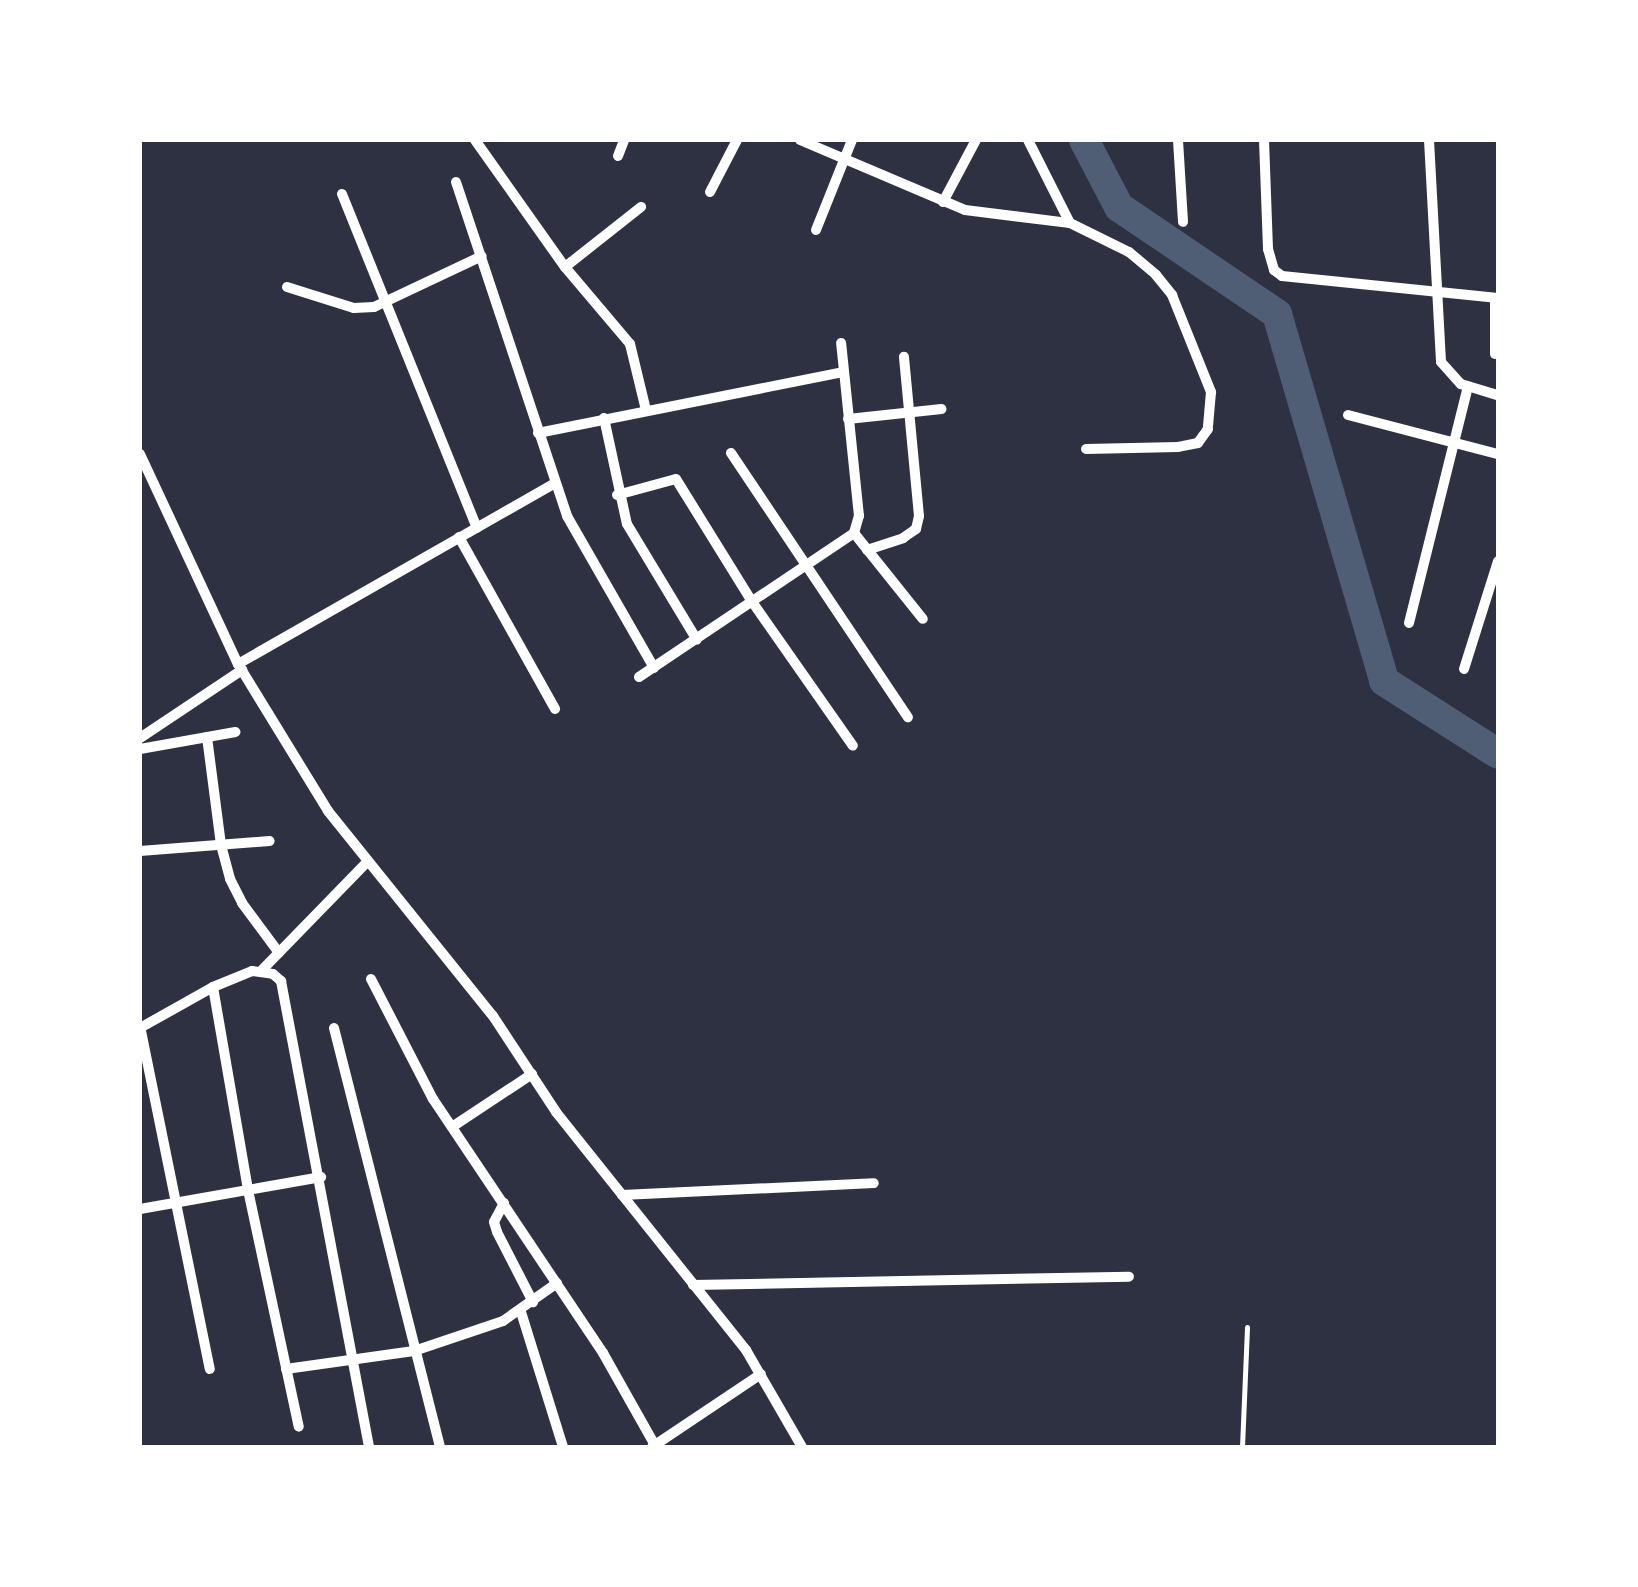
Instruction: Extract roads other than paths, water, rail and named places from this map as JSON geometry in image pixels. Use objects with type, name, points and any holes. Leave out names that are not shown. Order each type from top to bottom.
[{"type":"street","points":[[475,140],[566,267],[630,344],[646,410]]},
{"type":"street","points":[[618,156],[624,140]]},
{"type":"street","points":[[710,192],[737,140]]},
{"type":"street","points":[[800,140],[943,202],[978,212],[1070,224],[1129,252],[1172,295],[1210,392],[1212,414],[1198,443],[1086,449]]},
{"type":"street","points":[[816,230],[852,140]]},
{"type":"street","points":[[943,202],[976,140]]},
{"type":"street","points":[[1028,140],[1070,224]]},
{"type":"street","points":[[1178,140],[1183,222]]},
{"type":"street","points":[[1264,140],[1268,248],[1274,270],[1282,276],[1496,298],[1495,354]]},
{"type":"street","points":[[1429,140],[1441,362],[1448,374],[1468,386],[1498,395]]},
{"type":"street","points":[[456,182],[555,483],[578,539],[654,668]]},
{"type":"street","points":[[342,194],[476,528]]},
{"type":"street","points":[[566,267],[641,206]]},
{"type":"street","points":[[287,287],[354,308],[387,303],[482,256]]},
{"type":"street","points":[[639,678],[854,533],[859,516],[840,343]]},
{"type":"street","points":[[868,550],[903,538],[916,529],[919,516],[904,357]]},
{"type":"street","points":[[538,433],[844,372]]},
{"type":"street","points":[[1409,623],[1468,386]]},
{"type":"street","points":[[848,419],[940,409]]},
{"type":"street","points":[[1348,415],[1498,454]]},
{"type":"street","points":[[604,418],[627,524],[697,640]]},
{"type":"street","points":[[732,453],[908,717]]},
{"type":"street","points":[[140,454],[240,667],[328,811],[366,863],[493,1016],[622,1195],[761,1374],[802,1447]]},
{"type":"street","points":[[618,495],[676,479],[754,603],[853,746]]},
{"type":"street","points":[[140,738],[240,667],[555,483]]},
{"type":"street","points":[[854,533],[923,619]]},
{"type":"street","points":[[459,537],[555,709]]},
{"type":"street","points":[[1464,669],[1494,592],[1498,562]]},
{"type":"street","points":[[140,749],[235,732]]},
{"type":"street","points":[[208,737],[221,845],[234,891],[279,952]]},
{"type":"street","points":[[140,851],[270,841]]},
{"type":"street","points":[[210,1369],[140,1027],[213,987],[262,970],[366,863]]},
{"type":"street","points":[[262,970],[273,974],[286,994],[368,1447]]},
{"type":"street","points":[[372,979],[452,1127],[603,1353],[654,1446],[761,1374]]},
{"type":"street","points":[[213,987],[248,1190],[299,1427]]},
{"type":"street","points":[[334,1028],[440,1447]]},
{"type":"street","points":[[452,1127],[532,1074]]},
{"type":"street","points":[[140,1209],[321,1177]]},
{"type":"street","points":[[622,1195],[874,1183]]},
{"type":"street","points":[[504,1203],[494,1222],[496,1232],[533,1302]]},
{"type":"street","points":[[693,1285],[1130,1277]]},
{"type":"street","points":[[286,1368],[414,1351],[521,1312],[557,1283]]},
{"type":"street","points":[[521,1312],[563,1447]]},
{"type":"lane","points":[[1242,1447],[1247,1327]]},
{"type":"waterway","points":[[1084,140],[1119,207],[1277,314],[1384,681],[1498,754]]}]
